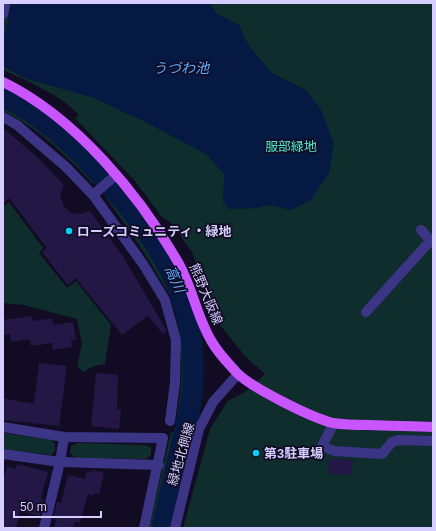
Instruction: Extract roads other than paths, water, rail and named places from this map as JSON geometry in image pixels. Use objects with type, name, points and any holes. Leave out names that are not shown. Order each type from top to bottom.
[{"type":"main road","name":"熊野大阪線","points":[[3,82],[26,93],[63,121],[116,175],[148,212],[180,266],[212,343],[238,374],[311,416],[334,423],[433,427]]},
{"type":"street","points":[[3,14],[5,3]]},
{"type":"street","points":[[3,117],[17,124],[66,167],[93,195],[143,264],[165,300],[176,340],[176,383],[170,421]]},
{"type":"street","points":[[93,195],[116,175]]},
{"type":"street","points":[[366,312],[432,242],[421,230]]},
{"type":"street","name":"緑地北側線","points":[[175,528],[199,429],[213,402],[238,374]]},
{"type":"street","points":[[334,423],[322,446],[334,451],[382,454],[392,442],[398,440],[433,441]]},
{"type":"street","points":[[3,427],[64,437],[163,438],[159,465],[144,528]]},
{"type":"street","points":[[44,528],[60,462],[64,437]]},
{"type":"street","points":[[3,454],[60,462],[159,465]]},
{"type":"water","name":"うづわ池","points":[[11,3],[210,3],[216,13],[239,25],[249,46],[272,73],[306,90],[321,110],[334,143],[329,173],[311,200],[291,210],[269,205],[256,208],[229,209],[223,202],[224,174],[206,154],[145,122],[94,98],[24,78],[6,68],[3,64],[3,42]]},
{"type":"waterway","name":"高川","points":[[3,96],[19,104],[47,124],[73,146],[109,184],[128,206],[160,252],[173,275],[183,300],[193,354],[193,384],[188,415],[162,528]]},
{"type":"place","name":"ローズコミュニティ・緑地","points":[[69,231]]},
{"type":"place","name":"第3駐車場","points":[[256,453]]},
{"type":"park label","name":"服部緑地","points":[[291,146]]}]
